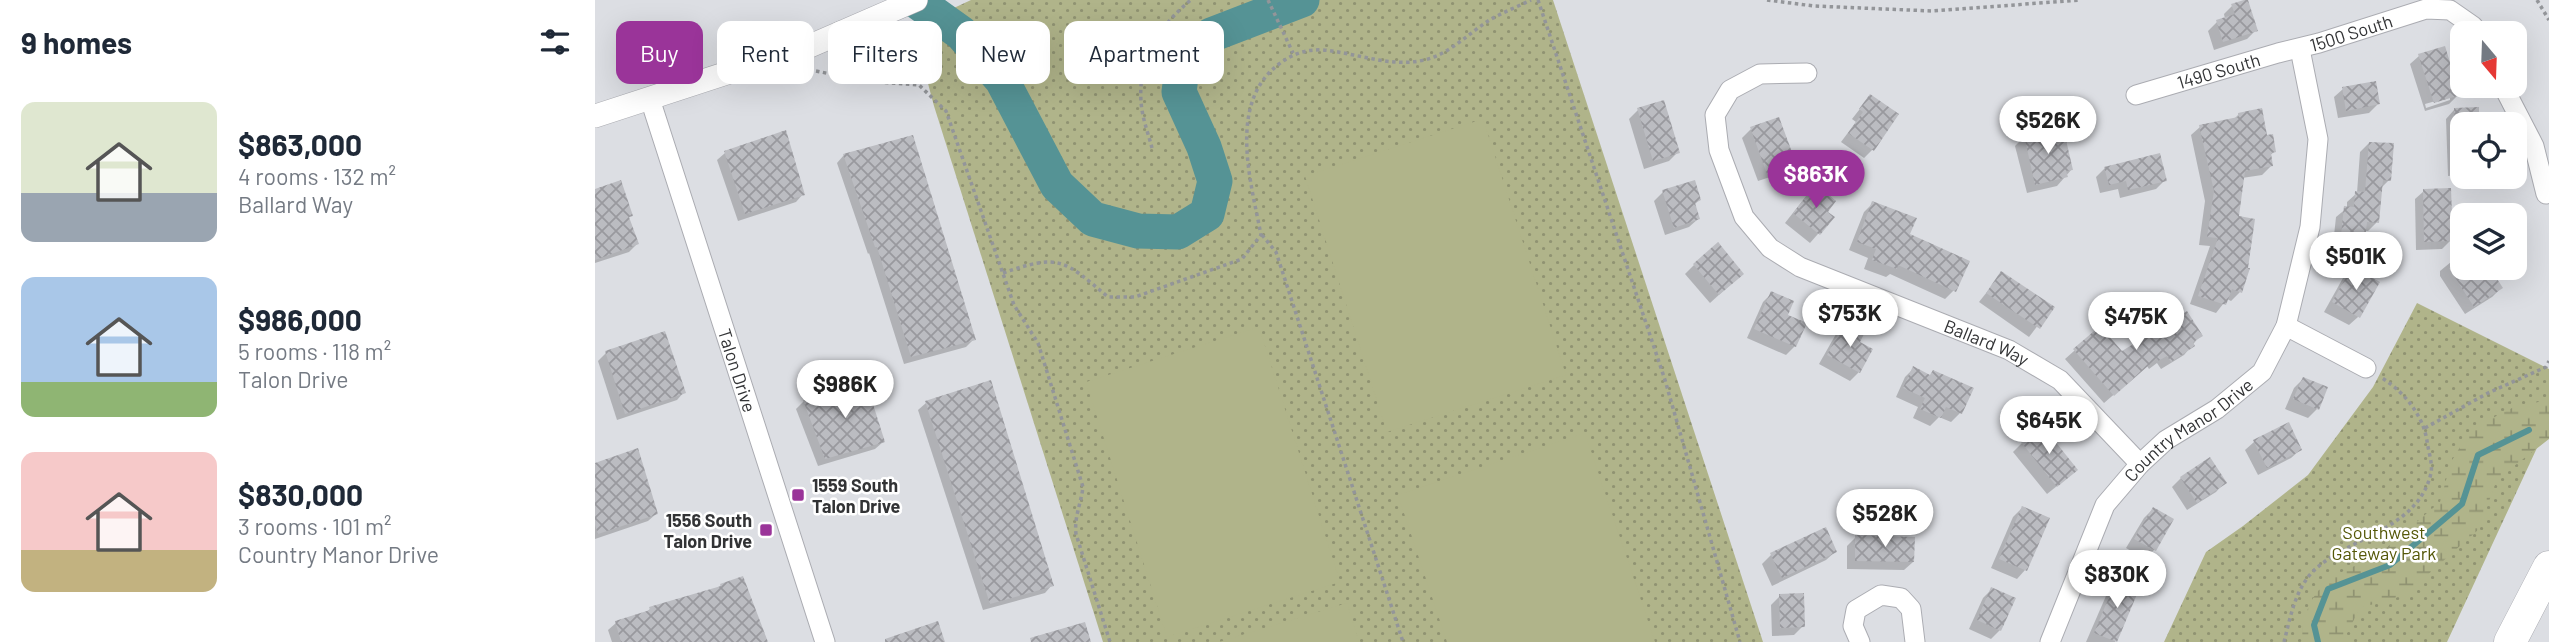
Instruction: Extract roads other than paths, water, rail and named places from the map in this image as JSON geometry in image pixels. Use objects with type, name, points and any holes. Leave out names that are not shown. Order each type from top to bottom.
[{"type":"highway","points":[[2510,642],[2549,567]]},
{"type":"street","points":[[595,117],[810,46],[916,0]]},
{"type":"street","name":"1500 South","points":[[2300,48],[2426,9],[2450,10],[2466,21]]},
{"type":"street","name":"1490 South","points":[[2137,94],[2300,48]]},
{"type":"street","name":"Country Manor Drive","points":[[2050,642],[2105,505],[2140,464],[2166,440],[2217,409],[2262,372],[2286,326],[2310,227],[2318,139],[2300,48]]},
{"type":"street","name":"Ballard Way","points":[[1807,73],[1760,74],[1730,90],[1716,115],[1719,150],[1744,217],[1770,248],[1800,267],[2009,350],[2060,380],[2140,464]]},
{"type":"street","points":[[2509,98],[2534,146],[2546,194]]},
{"type":"street","name":"Talon Drive","points":[[650,99],[825,642]]},
{"type":"street","points":[[2286,326],[2366,368]]},
{"type":"street","points":[[1860,642],[1853,626],[1856,610],[1881,595],[1901,598],[1911,609],[1914,642]]},
{"type":"waterway","points":[[915,0],[961,33],[1002,80],[1057,185],[1093,219],[1138,231],[1178,232],[1207,214],[1215,181],[1204,147],[1179,92],[1183,61],[1211,35],[1302,0]]},
{"type":"waterway","points":[[2318,642],[2314,625],[2328,589],[2390,565],[2462,504],[2478,455],[2529,430]]},
{"type":"place","name":"1559 South Talon Drive","points":[[798,495]]},
{"type":"place","name":"1556 South Talon Drive","points":[[766,530]]},
{"type":"park label","name":"Southwest Gateway Park","points":[[2384,542]]}]
